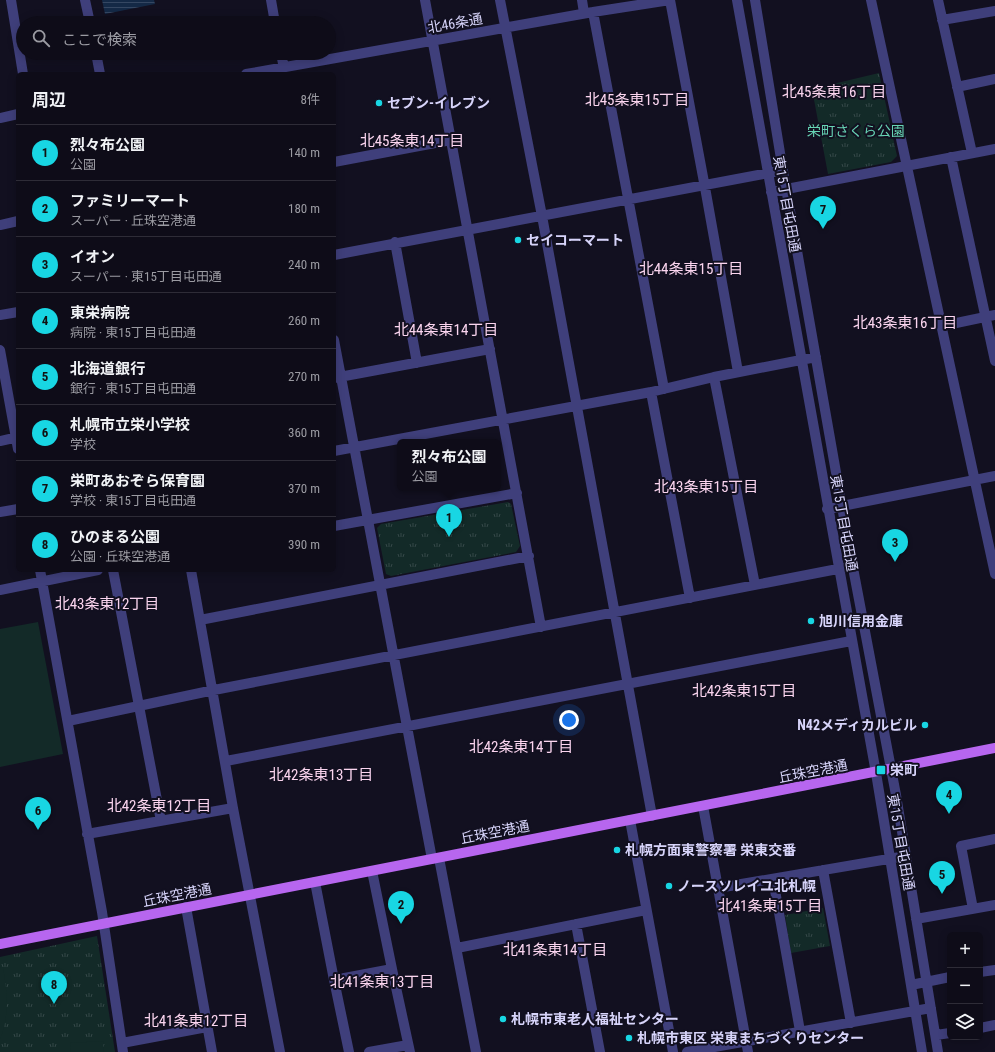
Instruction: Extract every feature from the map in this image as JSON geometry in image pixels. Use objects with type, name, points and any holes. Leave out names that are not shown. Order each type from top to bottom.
[{"type":"main road","name":"丘珠空港通","points":[[0,944],[876,773],[995,748]]},
{"type":"street","points":[[11,0],[16,31]]},
{"type":"street","points":[[86,0],[89,16]]},
{"type":"street","points":[[271,0],[274,16]]},
{"type":"street","points":[[424,0],[529,556],[541,627]]},
{"type":"street","points":[[500,0],[542,216],[652,816]]},
{"type":"street","points":[[582,0],[588,13],[664,389]]},
{"type":"street","points":[[670,0],[738,372]]},
{"type":"street","name":"北46条通","points":[[271,72],[284,71],[432,41],[657,1],[670,0]]},
{"type":"street","name":"東15丁目屯田通","points":[[737,0],[827,509],[876,773],[922,1052]]},
{"type":"street","name":"東15丁目屯田通","points":[[755,0],[782,171],[891,770],[938,1052]]},
{"type":"street","points":[[871,0],[995,574]]},
{"type":"street","points":[[938,0],[972,153]]},
{"type":"street","points":[[942,20],[995,11]]},
{"type":"street","points":[[21,60],[23,72]]},
{"type":"street","points":[[97,60],[100,72]]},
{"type":"street","points":[[282,60],[284,71]]},
{"type":"street","points":[[957,87],[995,79]]},
{"type":"street","points":[[0,118],[16,114]]},
{"type":"street","points":[[336,162],[451,140]]},
{"type":"street","points":[[771,192],[995,149]]},
{"type":"street","points":[[951,157],[990,316],[995,361]]},
{"type":"street","points":[[336,255],[395,242],[782,171]]},
{"type":"street","points":[[0,225],[16,221]]},
{"type":"street","points":[[395,242],[417,363]]},
{"type":"street","points":[[0,316],[16,312]]},
{"type":"street","points":[[942,326],[990,316]]},
{"type":"street","points":[[337,378],[490,349]]},
{"type":"street","points":[[0,350],[16,433]]},
{"type":"street","points":[[336,451],[651,392],[714,377],[816,357]]},
{"type":"street","points":[[336,365],[337,378],[354,447],[406,727],[457,948],[476,1052]]},
{"type":"street","points":[[714,377],[755,585]]},
{"type":"street","points":[[651,392],[690,598]]},
{"type":"street","points":[[0,441],[16,438]]},
{"type":"street","points":[[827,509],[995,476]]},
{"type":"street","points":[[336,526],[517,493]]},
{"type":"street","points":[[0,512],[16,508]]},
{"type":"street","points":[[200,620],[529,556]]},
{"type":"street","points":[[68,721],[214,690],[853,566]]},
{"type":"street","points":[[40,572],[104,923],[123,1048],[208,1027]]},
{"type":"street","points":[[0,590],[88,572]]},
{"type":"street","points":[[113,572],[161,821]]},
{"type":"street","points":[[191,572],[214,690],[233,808],[251,895],[280,1052]]},
{"type":"street","points":[[226,761],[406,727],[628,682],[851,641]]},
{"type":"street","points":[[703,806],[747,1047]]},
{"type":"street","points":[[87,834],[233,808]]},
{"type":"street","points":[[630,820],[673,1052]]},
{"type":"street","points":[[974,909],[961,846],[995,839]]},
{"type":"street","points":[[718,888],[906,856]]},
{"type":"street","points":[[823,870],[851,1023]]},
{"type":"street","points":[[369,1052],[409,1048],[372,871]]},
{"type":"street","points":[[773,879],[800,1032]]},
{"type":"street","points":[[315,882],[349,1052]]},
{"type":"street","points":[[916,920],[995,905]]},
{"type":"street","points":[[186,907],[212,1052]]},
{"type":"street","points":[[457,948],[646,910]]},
{"type":"street","points":[[576,924],[600,1052]]},
{"type":"street","points":[[334,980],[392,969]]},
{"type":"street","points":[[983,972],[995,970]]},
{"type":"street","points":[[911,985],[947,979]]},
{"type":"street","points":[[686,1052],[747,1047],[800,1032],[931,1008]]},
{"type":"street","points":[[983,1027],[995,1025]]},
{"type":"street","points":[[936,1035],[947,1033]]},
{"type":"green space","name":"栄町さくら公園","points":[[879,73],[897,156],[891,162],[828,174],[812,89]]},
{"type":"green space","points":[[508,502],[511,504],[520,546],[516,552],[391,576],[386,574],[377,528],[381,524]]},
{"type":"green space","points":[[38,622],[63,754],[0,767],[0,629]]},
{"type":"green space","points":[[823,908],[830,946],[791,953],[785,915]]},
{"type":"green space","points":[[97,936],[115,1052],[0,1052],[0,957]]},
{"type":"green space","points":[[3,967],[7,1003],[5,1021],[0,1039],[0,968]]},
{"type":"green space","points":[[103,1041],[104,1052],[71,1052],[70,1043]]},
{"type":"water","points":[[102,0],[154,0],[155,4],[105,14]]},
{"type":"place","name":"セブン-イレブン","points":[[379,103]]},
{"type":"place","name":"栄町あおぞら保育園","points":[[823,229]]},
{"type":"place","name":"セイコーマート","points":[[518,240]]},
{"type":"place","name":"烈々布公園","points":[[449,537]]},
{"type":"place","name":"イオン","points":[[895,562]]},
{"type":"place","name":"旭川信用金庫","points":[[811,621]]},
{"type":"place","name":"N42メディカルビル","points":[[925,725]]},
{"type":"place","name":"栄町","points":[[881,770]]},
{"type":"place","name":"東栄病院","points":[[949,814]]},
{"type":"place","name":"札幌市立栄小学校","points":[[38,830]]},
{"type":"place","name":"札幌方面東警察署 栄東交番","points":[[617,850]]},
{"type":"place","name":"ノースソレイユ北札幌","points":[[669,886]]},
{"type":"place","name":"北海道銀行","points":[[942,894]]},
{"type":"place","name":"ファミリーマート","points":[[401,924]]},
{"type":"place","name":"ひのまる公園","points":[[54,1004]]},
{"type":"place","name":"札幌市東老人福祉センター","points":[[503,1019]]},
{"type":"place","name":"札幌市東区 栄東まちづくりセンター","points":[[629,1038]]},
{"type":"district","name":"北45条東16丁目","points":[[834,92]]},
{"type":"district","name":"北45条東15丁目","points":[[637,100]]},
{"type":"district","name":"北45条東14丁目","points":[[412,141]]},
{"type":"district","name":"北44条東15丁目","points":[[691,269]]},
{"type":"district","name":"北43条東16丁目","points":[[905,323]]},
{"type":"district","name":"北44条東14丁目","points":[[446,330]]},
{"type":"district","name":"北43条東15丁目","points":[[706,487]]},
{"type":"district","name":"北43条東12丁目","points":[[107,604]]},
{"type":"district","name":"北42条東15丁目","points":[[744,691]]},
{"type":"district","name":"北42条東14丁目","points":[[521,747]]},
{"type":"district","name":"北42条東13丁目","points":[[321,775]]},
{"type":"district","name":"北42条東12丁目","points":[[159,806]]},
{"type":"district","name":"北41条東15丁目","points":[[770,906]]},
{"type":"district","name":"北41条東14丁目","points":[[555,950]]},
{"type":"district","name":"北41条東13丁目","points":[[382,982]]},
{"type":"district","name":"北41条東12丁目","points":[[196,1021]]}]
